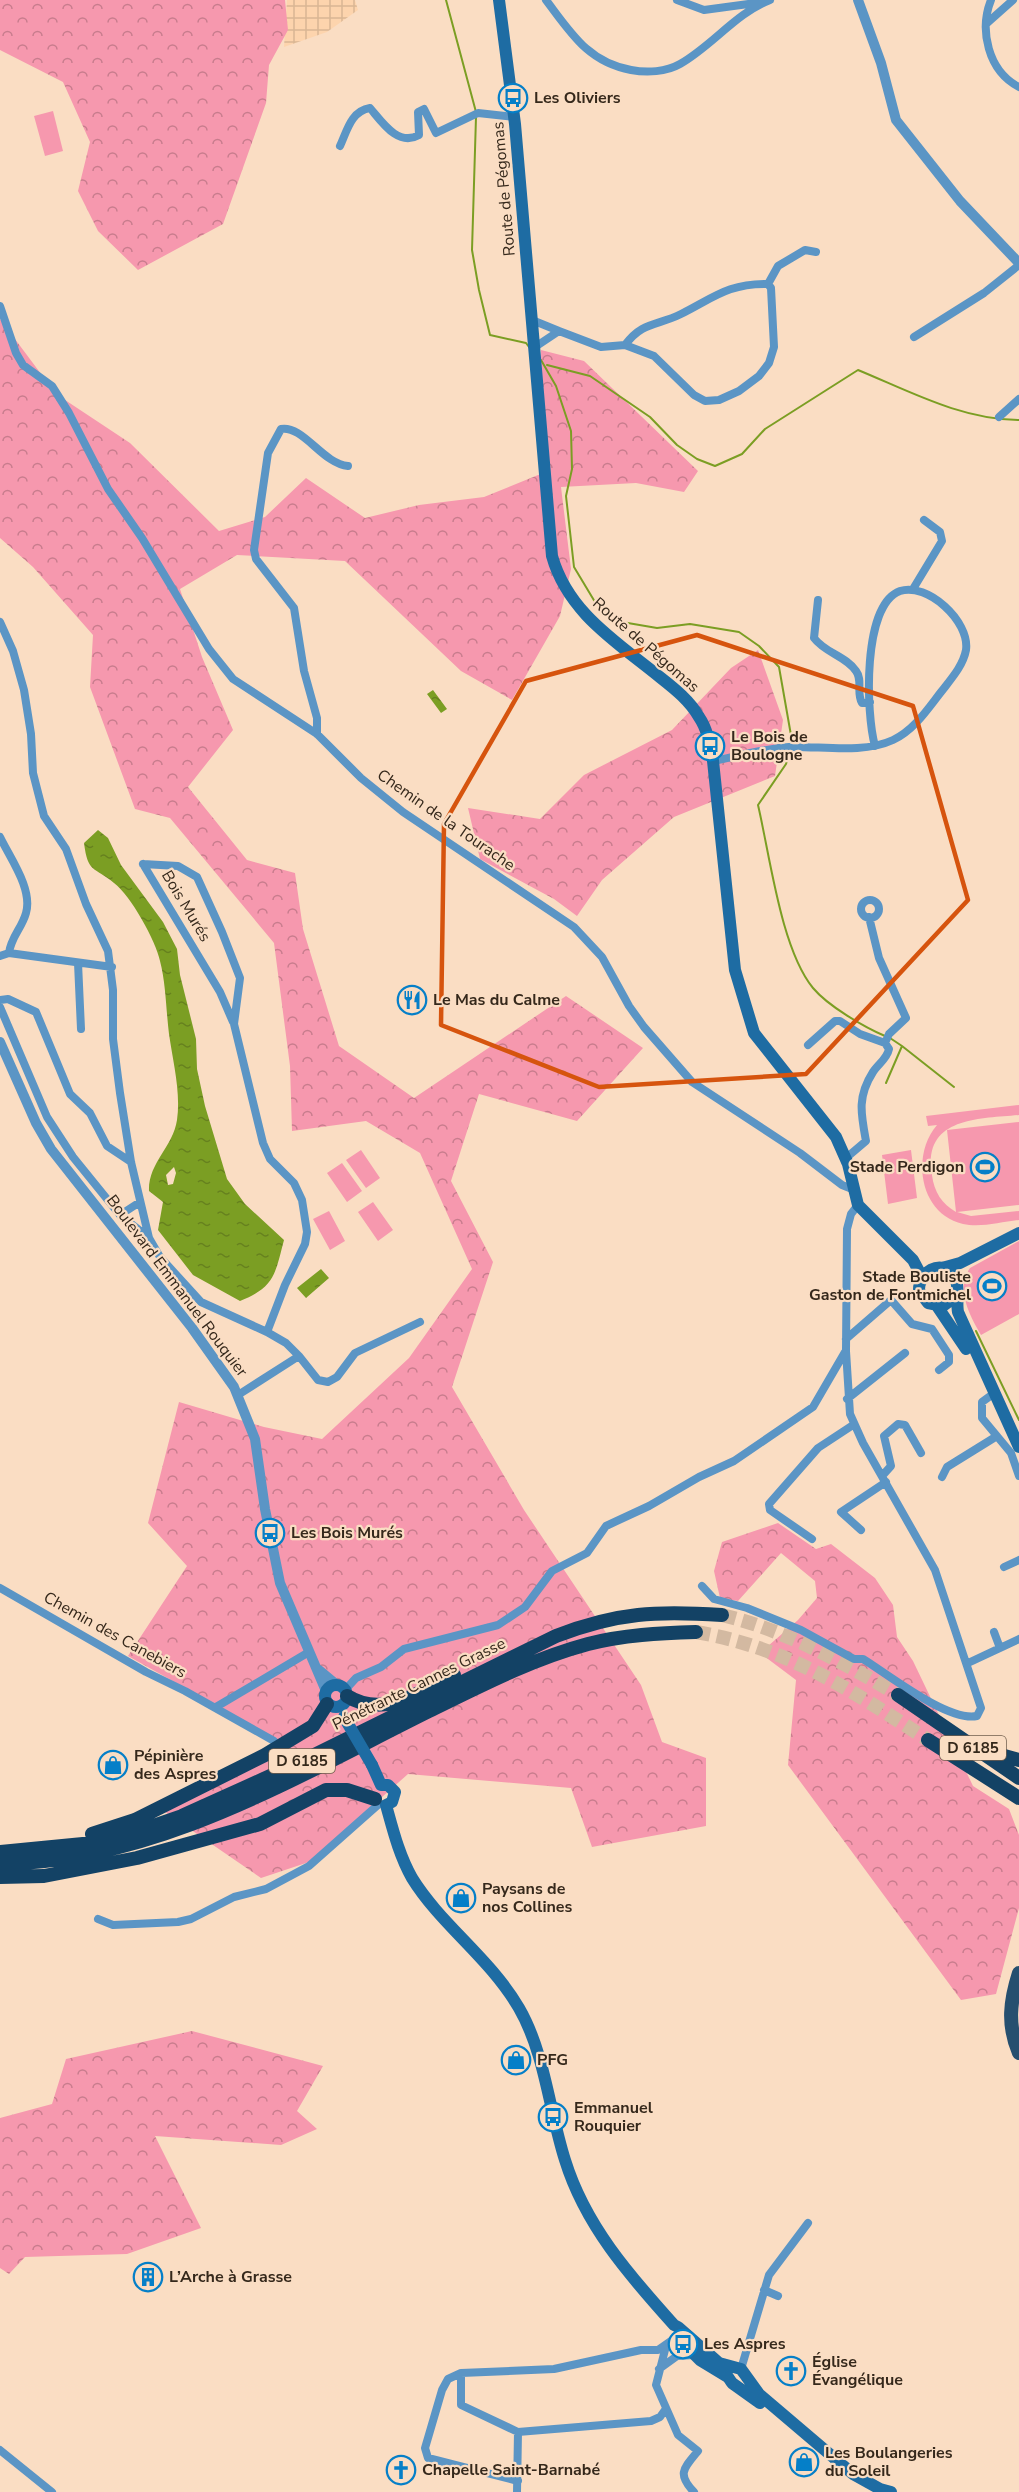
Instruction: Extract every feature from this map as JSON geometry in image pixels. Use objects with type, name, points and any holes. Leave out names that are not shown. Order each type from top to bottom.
[{"type":"highway","name":"Pénétrante Cannes Grasse","points":[[0,1852],[30,1850],[123,1836],[182,1816],[288,1768],[556,1636],[588,1623],[625,1615],[662,1612],[722,1615]]},
{"type":"highway","name":"Pénétrante Cannes Grasse","points":[[0,1864],[28,1864],[84,1856],[128,1846],[186,1828],[245,1803],[493,1680],[539,1660],[590,1644],[627,1637],[696,1632]]},
{"type":"highway","points":[[30,1850],[135,1820],[301,1735],[338,1699],[367,1706],[388,1705],[532,1639],[556,1636]]},
{"type":"highway","name":"D 6185","points":[[898,1695],[1019,1778]]},
{"type":"highway","name":"D 6185","points":[[929,1716],[992,1753],[1019,1760]]},
{"type":"highway","points":[[928,1740],[1019,1798]]},
{"type":"highway","points":[[0,1877],[44,1876],[137,1858],[260,1824],[326,1790],[347,1790],[380,1802]]},
{"type":"main road","name":"Route de Pégomas","points":[[499,0],[515,117],[552,556],[557,573],[564,588],[585,615],[690,704],[706,731],[713,761],[735,970],[746,1013],[764,1049],[825,1121],[846,1158],[852,1189],[858,1205],[913,1260],[922,1277]]},
{"type":"main road","points":[[955,1296],[948,1304],[937,1306],[928,1303],[921,1296],[919,1286],[922,1277],[937,1268],[960,1263],[1019,1233]]},
{"type":"main road","name":"Route de Pégomas","points":[[913,1260],[937,1268]]},
{"type":"main road","points":[[960,1263],[954,1276],[957,1286],[955,1296],[958,1312],[993,1394],[1019,1447]]},
{"type":"main road","points":[[937,1268],[954,1276]]},
{"type":"main road","points":[[937,1306],[948,1318],[993,1394]]},
{"type":"main road","points":[[338,1699],[381,1785]]},
{"type":"main road","points":[[380,1802],[392,1802],[395,1792],[391,1786],[381,1785],[376,1789],[380,1802],[399,1848],[413,1878],[492,1967],[520,2009],[533,2038],[566,2163],[597,2230],[620,2264],[693,2355],[736,2375]]},
{"type":"main road","points":[[1019,1973],[1010,2016],[1012,2035],[1019,2053]]},
{"type":"main road","points":[[676,2331],[736,2375],[853,2474],[880,2489],[891,2492]]},
{"type":"street","points":[[546,0],[591,55],[610,66],[644,73],[680,64],[768,1]]},
{"type":"street","points":[[677,0],[704,10],[768,1]]},
{"type":"street","points":[[858,0],[874,44],[896,120],[960,201],[1019,264],[984,293],[914,337]]},
{"type":"street","points":[[991,0],[986,24],[986,38],[990,52],[1000,69],[1019,87]]},
{"type":"street","points":[[986,24],[1013,0]]},
{"type":"street","points":[[340,146],[353,118],[362,110],[370,108],[393,134],[411,138],[419,135],[418,112],[424,109],[436,133],[475,114],[515,117]]},
{"type":"street","points":[[768,284],[778,266],[790,257],[805,250],[816,252]]},
{"type":"street","points":[[625,345],[635,331],[680,315],[700,301],[726,290],[752,283],[768,284]]},
{"type":"street","points":[[532,320],[601,347],[625,345],[654,356],[694,395],[705,401],[719,400],[739,391],[759,376],[769,363],[774,347],[771,288],[768,284]]},
{"type":"street","name":"Chemin de la Tourache","points":[[0,306],[16,353],[23,364],[52,386],[69,413],[108,489],[142,538],[221,666],[251,692],[317,734],[380,795],[574,927],[602,957],[628,1006],[692,1082],[800,1153],[842,1185],[852,1189]]},
{"type":"street","points":[[535,347],[559,331]]},
{"type":"street","points":[[999,417],[1019,399]]},
{"type":"street","points":[[317,734],[317,718],[304,670],[294,608],[256,559],[257,516],[268,453],[281,429],[287,428],[298,434],[336,465],[348,466]]},
{"type":"street","points":[[913,589],[942,541],[939,532],[924,520]]},
{"type":"street","points":[[713,761],[788,747],[875,746],[906,733],[919,720],[961,665],[966,648],[963,629],[953,616],[924,592],[913,589],[898,592],[881,610],[872,638],[870,702],[875,746]]},
{"type":"street","points":[[818,600],[814,638],[820,645],[855,668],[859,675],[860,699],[862,703],[870,702]]},
{"type":"street","points":[[0,622],[13,651],[24,690],[32,734],[33,772],[44,816],[66,849],[86,904],[108,951],[112,967],[113,1039],[131,1162],[149,1238],[160,1257],[201,1302],[286,1343],[318,1380],[328,1382],[337,1377],[355,1353],[420,1322]]},
{"type":"street","points":[[0,837],[27,897],[26,913],[11,942],[9,953]]},
{"type":"street","name":"Bois Murés","points":[[234,1024],[240,978],[197,877],[178,866],[143,864],[220,992],[234,1024],[263,1143],[270,1159],[294,1183],[302,1200],[306,1220],[305,1244],[285,1285],[267,1332]]},
{"type":"street","points":[[869,917],[879,958],[906,1018],[887,1039]]},
{"type":"street","points":[[0,956],[9,953],[112,967]]},
{"type":"street","points":[[78,963],[81,1029]]},
{"type":"street","points":[[0,1000],[8,999],[36,1012],[70,1094],[90,1113],[107,1146],[131,1162]]},
{"type":"street","points":[[0,1007],[47,1117],[73,1157],[120,1215],[149,1238]]},
{"type":"street","points":[[807,1045],[835,1021],[840,1021],[860,1035],[887,1039]]},
{"type":"street","points":[[846,1158],[866,1141],[860,1104],[874,1071],[888,1055],[887,1039]]},
{"type":"street","name":"Boulevard Emmanuel Rouquier","points":[[0,1042],[36,1123],[51,1149],[217,1360],[238,1395],[255,1439],[265,1509],[280,1583],[309,1652],[338,1699]]},
{"type":"street","points":[[120,1215],[140,1202]]},
{"type":"street","points":[[702,1586],[714,1599],[747,1608],[801,1630],[854,1659],[863,1659],[942,1708],[966,1718],[977,1716],[981,1708],[968,1663],[935,1570],[853,1425],[847,1399],[847,1229],[851,1214],[858,1205]]},
{"type":"street","points":[[846,1339],[891,1300],[912,1324],[932,1329],[949,1355],[949,1362],[939,1370]]},
{"type":"street","points":[[338,1699],[356,1678],[381,1667],[404,1649],[498,1625],[525,1607],[552,1571],[587,1553],[606,1526],[734,1461],[813,1407],[846,1351]]},
{"type":"street","points":[[847,1399],[905,1353]]},
{"type":"street","points":[[238,1395],[299,1356]]},
{"type":"street","points":[[993,1394],[982,1402],[981,1411],[988,1428],[1011,1453],[1019,1476]]},
{"type":"street","points":[[861,1530],[842,1512],[884,1479],[891,1466],[884,1436],[898,1424],[905,1425],[921,1453]]},
{"type":"street","points":[[812,1539],[770,1510],[769,1504],[818,1448],[853,1425]]},
{"type":"street","points":[[942,1478],[947,1467],[997,1436]]},
{"type":"street","points":[[1004,1567],[1019,1560]]},
{"type":"street","name":"Chemin des Canebiers","points":[[0,1588],[146,1672],[216,1707],[273,1741]]},
{"type":"street","points":[[994,1632],[1000,1648]]},
{"type":"street","points":[[968,1663],[1019,1639]]},
{"type":"street","points":[[216,1707],[309,1652]]},
{"type":"street","points":[[98,1919],[112,1925],[178,1922],[191,1919],[234,1898],[266,1889],[309,1866],[380,1802]]},
{"type":"street","points":[[736,2375],[769,2276],[808,2223]]},
{"type":"street","points":[[764,2290],[778,2296]]},
{"type":"street","points":[[676,2331],[666,2346],[656,2385],[665,2410],[678,2435],[698,2451],[685,2466],[684,2474],[684,2481],[694,2492]]},
{"type":"street","points":[[518,2481],[428,2458],[425,2448],[442,2390],[448,2379],[461,2373],[554,2369],[666,2346]]},
{"type":"street","points":[[658,2370],[677,2356],[693,2355]]},
{"type":"street","points":[[461,2373],[461,2405],[518,2432],[651,2421],[660,2417],[665,2410]]},
{"type":"street","points":[[517,2492],[518,2432]]},
{"type":"street","points":[[0,2451],[52,2492]]},
{"type":"highlighted area","points":[[697,635],[913,706],[968,900],[806,1074],[599,1087],[441,1025],[444,824],[526,681]]},
{"type":"shaded area","points":[[287,0],[355,0],[358,10],[327,32],[284,47]]},
{"type":"green space","points":[[0,0],[285,0],[288,30],[269,65],[266,103],[223,224],[138,270],[98,231],[78,191],[90,142],[63,82],[0,50]]},
{"type":"green space","points":[[53,111],[63,151],[45,156],[34,116]]},
{"type":"green space","points":[[0,319],[56,394],[130,443],[219,531],[265,517],[306,478],[365,518],[419,505],[484,497],[543,473],[541,350],[584,361],[698,471],[684,492],[636,483],[561,487],[571,569],[560,616],[512,700],[461,671],[345,561],[237,555],[180,589],[202,657],[233,730],[188,787],[247,860],[295,873],[303,929],[339,1046],[414,1098],[566,996],[643,1048],[577,1121],[479,1094],[451,1181],[493,1262],[452,1387],[524,1510],[641,1685],[662,1742],[706,1758],[706,1826],[592,1847],[571,1788],[408,1774],[309,1862],[261,1878],[165,1812],[280,1741],[128,1656],[187,1566],[148,1523],[179,1402],[264,1427],[322,1439],[409,1358],[472,1269],[420,1153],[366,1121],[292,1131],[290,1066],[274,943],[170,818],[135,809],[90,687],[93,635],[33,567],[0,538]]},
{"type":"green space","points":[[758,650],[783,720],[775,776],[674,817],[602,880],[577,916],[554,899],[480,859],[468,808],[540,819],[584,775],[672,730],[731,668]]},
{"type":"green space","name":"Stade Perdigon","points":[[1019,1105],[1019,1115],[971,1120],[948,1130],[1019,1122],[1019,1205],[957,1212],[971,1216],[1019,1211],[1019,1220],[976,1225],[963,1224],[948,1218],[937,1209],[929,1196],[922,1167],[929,1137],[937,1125],[928,1126],[926,1116]],"holes":[[[947,1130],[956,1212],[940,1197],[932,1175],[931,1156],[936,1142]]]},
{"type":"green space","points":[[361,1150],[380,1178],[366,1188],[346,1160]]},
{"type":"green space","points":[[911,1150],[917,1198],[888,1204],[882,1155]]},
{"type":"green space","points":[[342,1163],[362,1191],[347,1202],[327,1173]]},
{"type":"green space","points":[[373,1202],[393,1230],[378,1241],[358,1212]]},
{"type":"green space","points":[[329,1211],[345,1241],[330,1250],[313,1219]]},
{"type":"green space","name":"Stade Bouliste Gaston de Fontmichel","points":[[1019,1241],[1019,1314],[981,1335],[966,1302],[964,1285],[966,1276],[970,1268]]},
{"type":"green space","points":[[778,1523],[816,1549],[831,1544],[875,1578],[893,1605],[897,1637],[913,1661],[973,1786],[1009,1809],[1019,1835],[1019,1908],[996,1994],[961,2000],[788,1765],[796,1680],[760,1653],[798,1620],[817,1598],[815,1581],[781,1553],[738,1601],[720,1598],[714,1571],[722,1542]]},
{"type":"green space","points":[[192,2031],[323,2066],[297,2111],[317,2129],[281,2145],[155,2136],[201,2228],[127,2254],[25,2257],[9,2274],[0,2268],[0,2118],[52,2104],[66,2059]]},
{"type":"water","points":[[433,690],[447,709],[441,713],[427,694]]},
{"type":"water","points":[[98,830],[108,838],[121,865],[163,922],[177,949],[180,975],[196,1039],[197,1069],[205,1106],[227,1179],[245,1204],[284,1240],[275,1271],[267,1285],[252,1296],[240,1301],[193,1275],[158,1230],[163,1202],[149,1191],[150,1181],[156,1163],[175,1130],[178,1109],[162,970],[158,952],[142,919],[121,889],[90,865],[84,843]],"holes":[[[174,1167],[176,1173],[173,1184],[168,1185],[166,1175]]]},
{"type":"water","points":[[321,1269],[329,1278],[306,1298],[297,1288]]},
{"type":"waterway","points":[[446,0],[476,112]]},
{"type":"waterway","points":[[476,117],[472,250],[479,290],[490,335],[526,343],[529,347]]},
{"type":"waterway","points":[[541,360],[556,386],[571,431],[572,469],[566,496],[574,567],[595,602],[607,615],[622,622],[657,628],[690,624],[739,632],[759,646],[779,667],[792,741]]},
{"type":"waterway","points":[[547,365],[590,376],[650,417],[677,445],[697,459],[715,466],[742,454],[765,429],[858,370],[956,410],[998,419],[1019,420]]},
{"type":"waterway","points":[[789,754],[786,764],[758,805],[778,901],[793,950],[802,971],[820,995],[847,1015],[885,1036]]},
{"type":"waterway","points":[[886,1083],[902,1046],[890,1038]]},
{"type":"waterway","points":[[902,1046],[954,1087]]},
{"type":"waterway","points":[[976,1331],[1019,1420]]},
{"type":"tunnel","points":[[722,1615],[791,1638],[898,1695]]},
{"type":"tunnel","points":[[696,1632],[730,1639],[761,1649],[818,1673],[928,1740]]},
{"type":"place","name":"Les Oliviers","points":[[513,98]]},
{"type":"place","name":"Le Bois de Boulogne","points":[[710,746]]},
{"type":"place","name":"Le Mas du Calme","points":[[412,1000]]},
{"type":"place","name":"Stade Perdigon","points":[[985,1167]]},
{"type":"place","name":"Stade Bouliste Gaston de Fontmichel","points":[[992,1286]]},
{"type":"place","name":"Les Bois Murés","points":[[270,1533]]},
{"type":"place","name":"Pépinière des Aspres","points":[[113,1765]]},
{"type":"place","name":"Paysans de nos Collines","points":[[461,1898]]},
{"type":"place","name":"PFG","points":[[516,2060]]},
{"type":"place","name":"Emmanuel Rouquier","points":[[553,2117]]},
{"type":"place","name":"L’Arche à Grasse","points":[[148,2277]]},
{"type":"place","name":"Les Aspres","points":[[683,2344]]},
{"type":"place","name":"Église Évangélique","points":[[791,2371]]},
{"type":"place","name":"Les Boulangeries du Soleil","points":[[804,2462]]},
{"type":"place","name":"Chapelle Saint-Barnabé","points":[[401,2470]]}]
